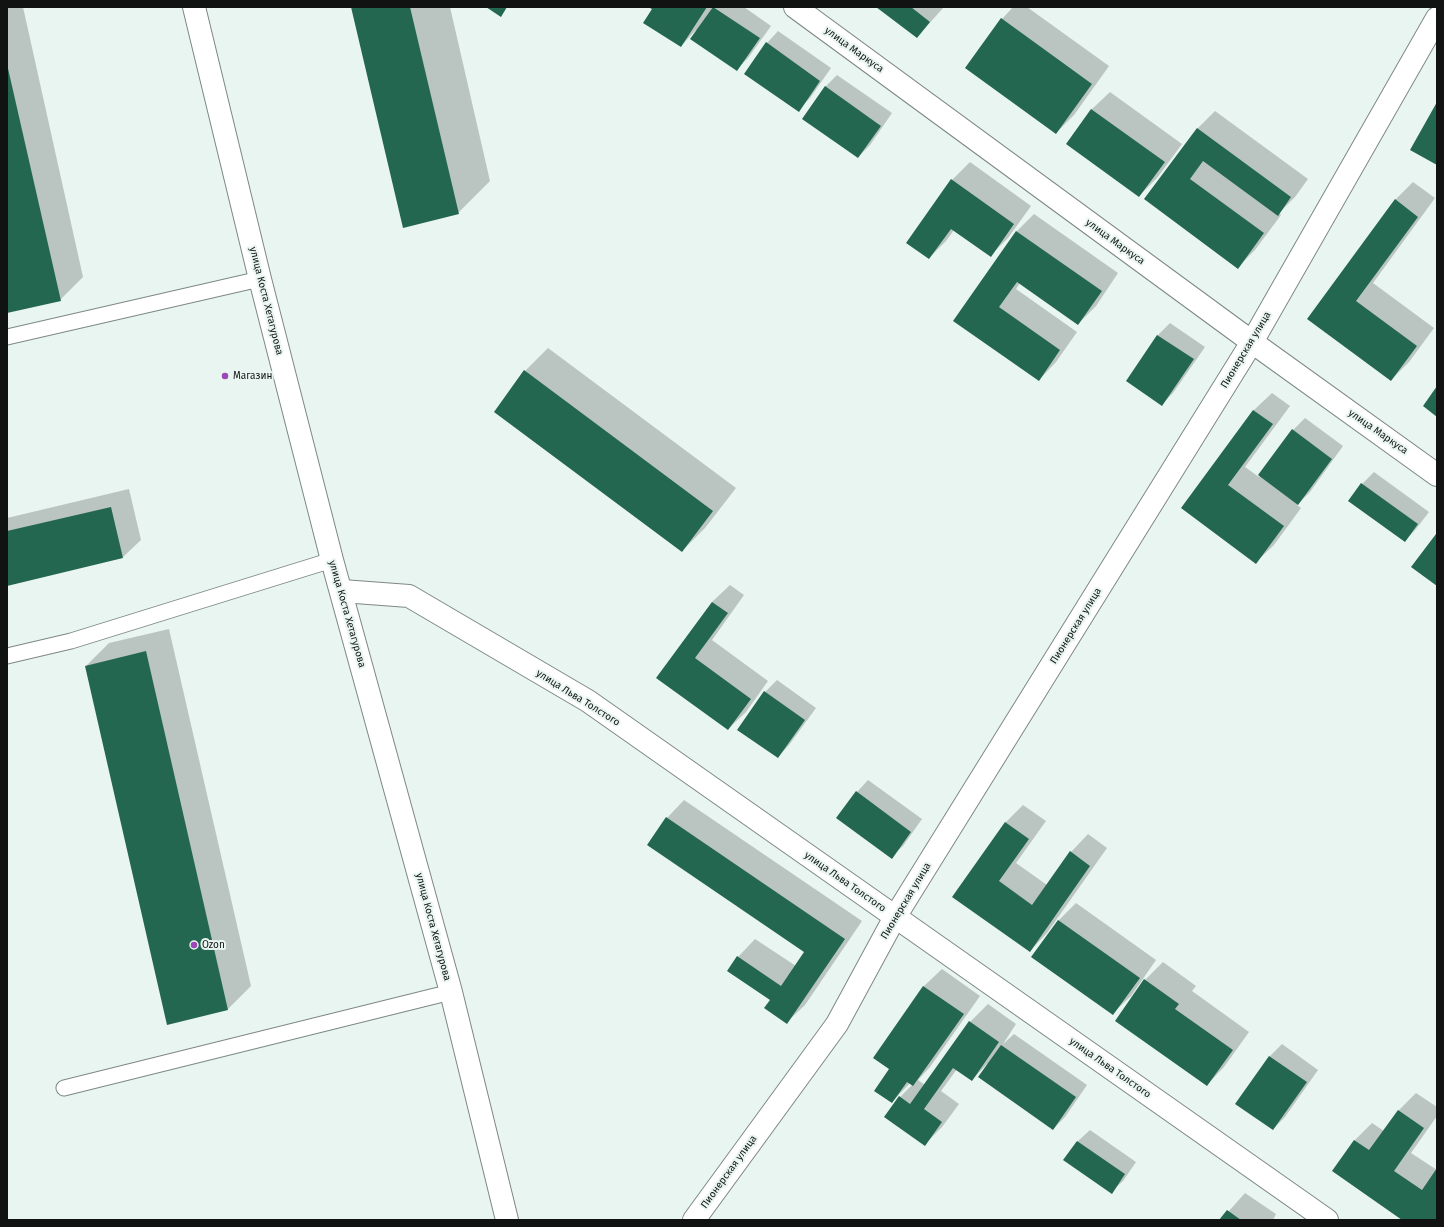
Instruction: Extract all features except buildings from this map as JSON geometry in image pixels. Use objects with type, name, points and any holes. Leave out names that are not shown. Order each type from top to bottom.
[{"type":"street","name":"улица Коста Хетагурова","points":[[194,7],[260,279],[332,560],[342,591],[451,992],[507,1220]]},
{"type":"street","name":"улица Маркуса","points":[[795,7],[1252,342],[1437,475]]},
{"type":"street","name":"Пионерская улица","points":[[694,1220],[837,1024],[895,917],[1252,342],[1437,18]]},
{"type":"street","name":"улица Льва Толстого","points":[[342,591],[409,596],[588,701],[1327,1220]]},
{"type":"lane","points":[[7,337],[260,279]]},
{"type":"lane","points":[[7,656],[71,641],[332,560]]},
{"type":"lane","points":[[64,1088],[451,992]]},
{"type":"place","name":"Магазин","points":[[225,376]]},
{"type":"place","name":"Ozon","points":[[194,945]]}]
